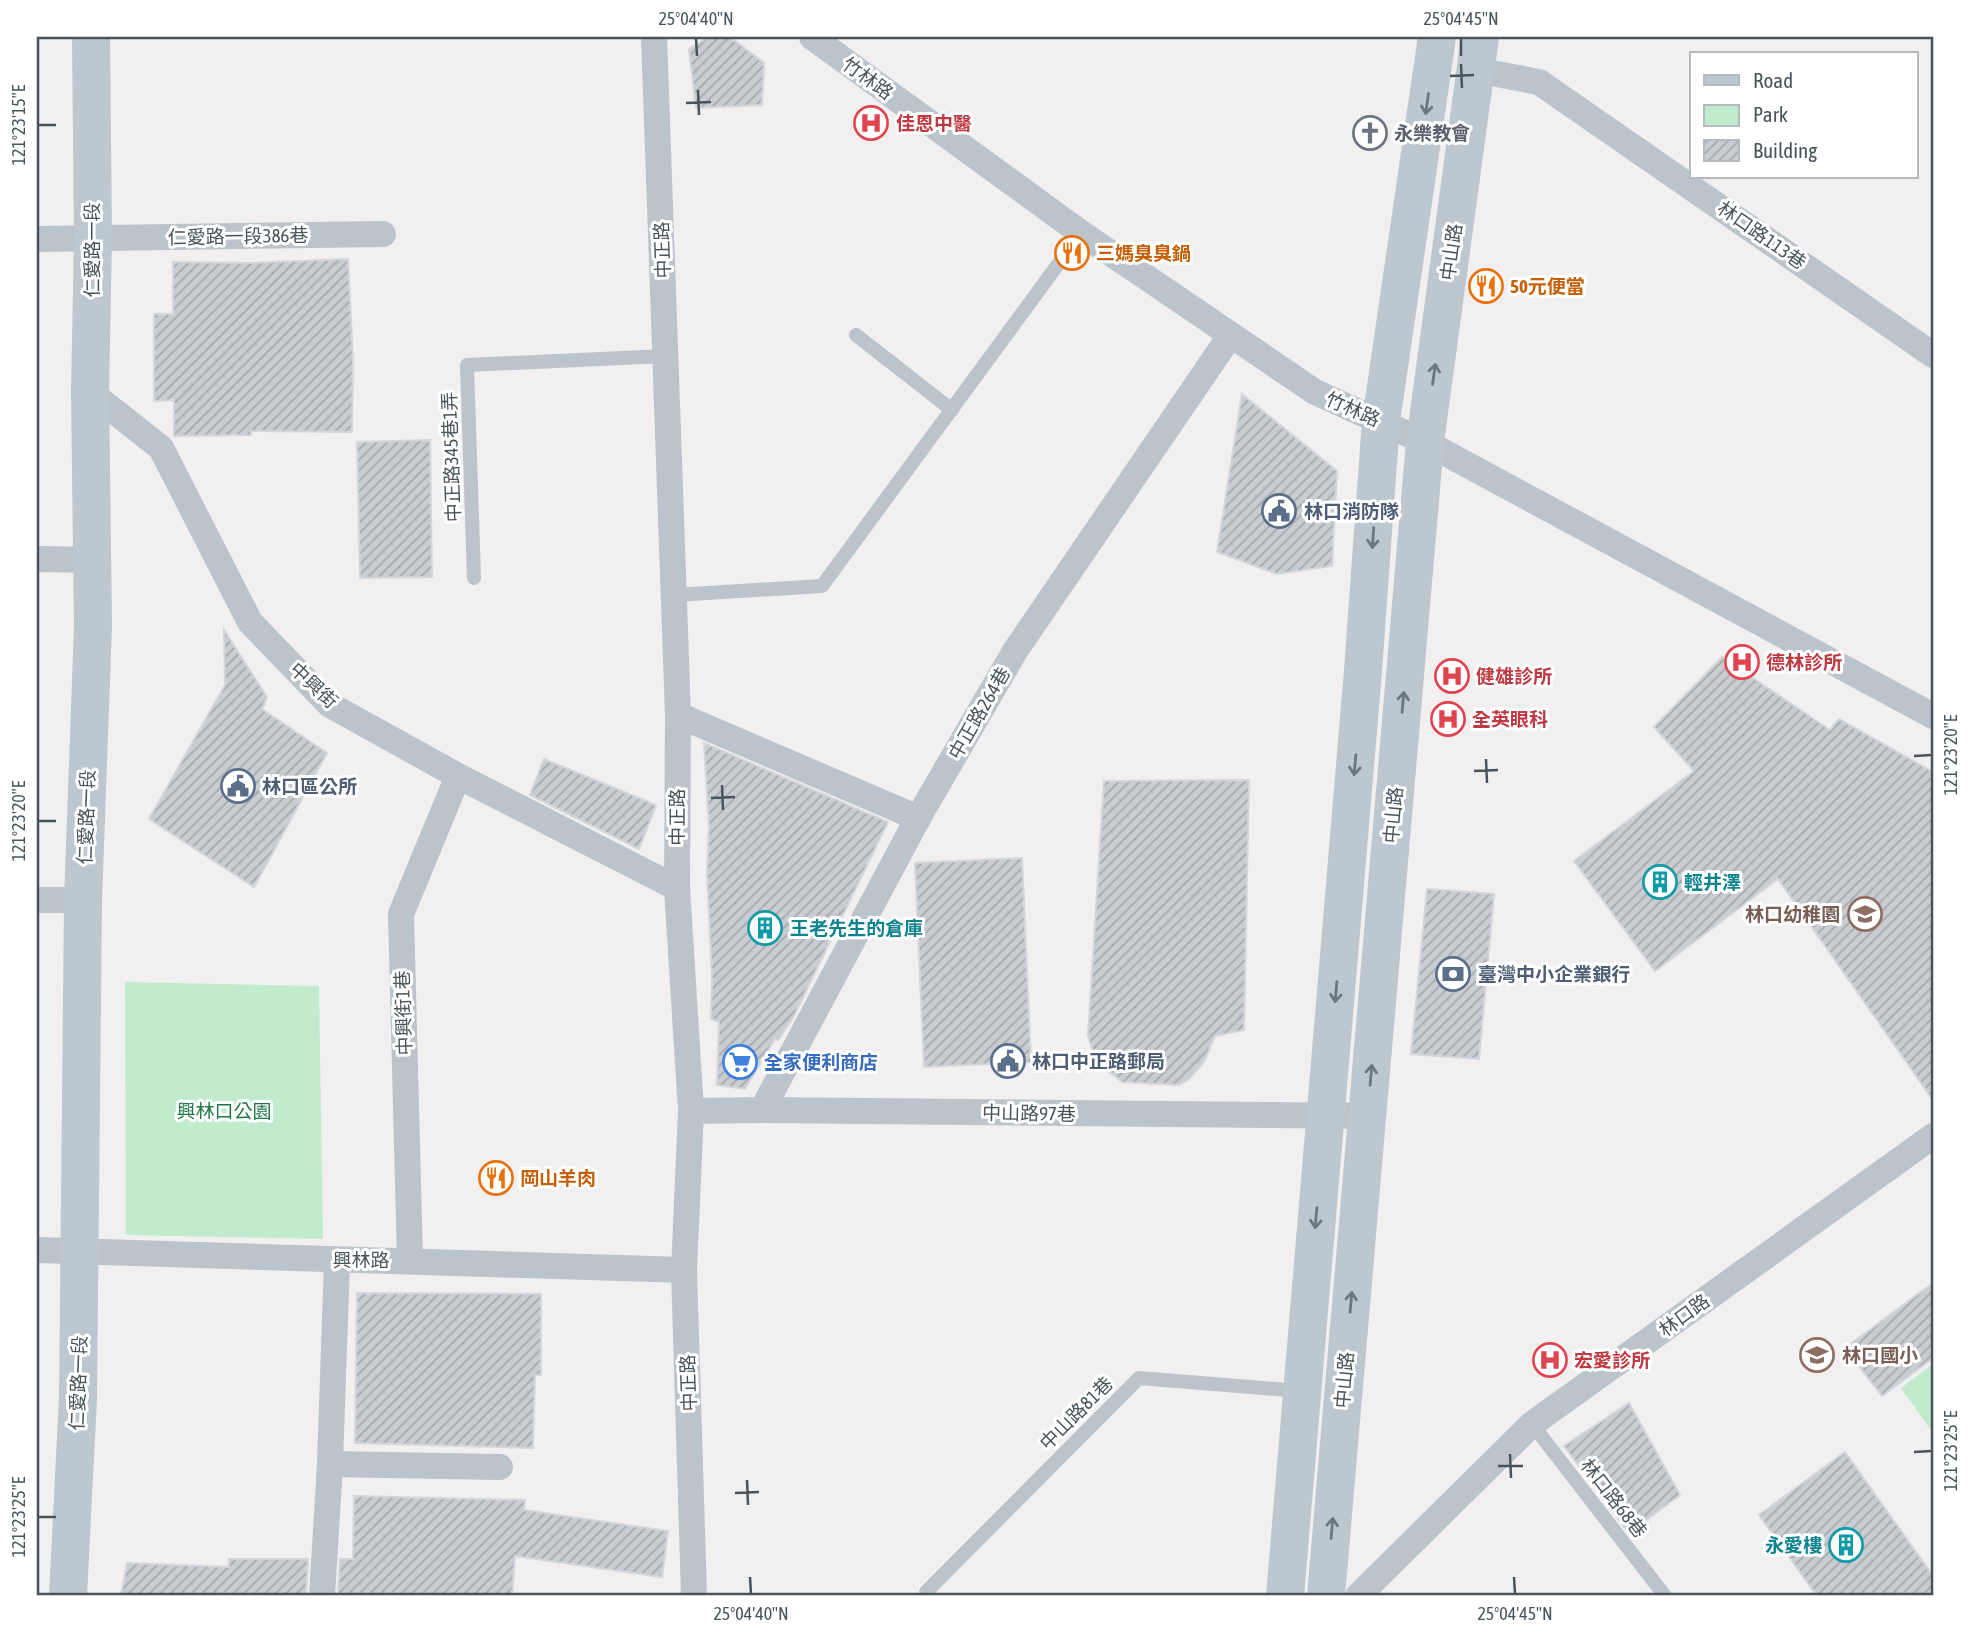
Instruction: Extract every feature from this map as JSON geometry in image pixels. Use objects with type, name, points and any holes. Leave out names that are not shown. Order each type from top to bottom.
[{"type":"main road","name":"仁愛路一段","points":[[68,1596],[78,1398],[83,900],[93,639],[90,392],[93,238],[91,37]]},
{"type":"main road","points":[[1284,1596],[1363,671],[1381,421],[1437,37]]},
{"type":"main road","name":"中山路","points":[[1326,1596],[1425,442],[1478,53]]},
{"type":"street","name":"中正路","points":[[654,37],[678,715],[677,888],[691,1111],[684,1270],[694,1596]]},
{"type":"street","name":"竹林路","points":[[812,37],[1081,233],[1315,392],[1425,442],[1933,716]]},
{"type":"street","name":"林口路113巷","points":[[1478,53],[1539,82],[1933,355]]},
{"type":"street","name":"仁愛路一段386巷","points":[[37,239],[383,234]]},
{"type":"street","name":"中正路264巷","points":[[762,1110],[918,818],[1015,651],[1230,336]]},
{"type":"street","name":"中興街","points":[[90,392],[160,448],[250,622],[330,705],[458,776],[677,888]]},
{"type":"street","points":[[37,559],[92,559]]},
{"type":"street","points":[[678,715],[918,818]]},
{"type":"street","name":"中興街1巷","points":[[410,1261],[401,914],[458,776]]},
{"type":"street","points":[[37,900],[83,900]]},
{"type":"street","name":"中山路97巷","points":[[691,1111],[1367,1116]]},
{"type":"street","name":"林口路","points":[[1358,1596],[1532,1424],[1933,1136]]},
{"type":"street","name":"興林路","points":[[37,1250],[684,1270]]},
{"type":"street","points":[[322,1596],[337,1261]]},
{"type":"street","points":[[330,1464],[500,1467]]},
{"type":"street","points":[[673,1596],[694,1556]]},
{"type":"lane","points":[[674,595],[822,586],[1081,233]]},
{"type":"lane","points":[[856,335],[951,410]]},
{"type":"lane","name":"中正路345巷1弄","points":[[474,578],[467,365],[665,356]]},
{"type":"lane","name":"中山路81巷","points":[[926,1592],[1139,1378],[1302,1391]]},
{"type":"lane","name":"林口路68巷","points":[[1532,1424],[1665,1596]]},
{"type":"green space","name":"興林口公園","points":[[125,982],[319,986],[323,1239],[126,1235]]},
{"type":"green space","points":[[1933,1364],[1933,1433],[1901,1388]]},
{"type":"building","points":[[709,37],[730,37],[764,63],[762,105],[696,108],[689,49]]},
{"type":"building","points":[[348,259],[353,360],[352,432],[251,431],[251,435],[174,436],[174,400],[154,401],[154,314],[173,314],[173,262],[249,263]]},
{"type":"building","name":"林口消防隊","points":[[1242,394],[1337,471],[1332,566],[1277,574],[1217,552]]},
{"type":"building","points":[[430,440],[432,577],[360,578],[357,442]]},
{"type":"building","name":"林口區公所","points":[[224,630],[267,697],[262,709],[327,753],[254,887],[149,819],[225,685]]},
{"type":"building","points":[[1722,657],[1830,730],[1839,719],[1933,772],[1933,1100],[1778,879],[1655,971],[1574,861],[1694,771],[1654,727]]},
{"type":"building","points":[[704,743],[888,822],[793,1018],[778,1040],[775,1039],[745,1089],[717,1085],[719,1022],[711,1019],[712,977],[707,872],[709,827]]},
{"type":"building","points":[[544,759],[656,805],[639,849],[530,795]]},
{"type":"building","points":[[1249,780],[1244,1030],[1215,1036],[1204,1062],[1189,1079],[1179,1085],[1122,1082],[1102,1066],[1093,1052],[1088,1036],[1104,781]]},
{"type":"building","points":[[1022,858],[1031,1062],[924,1067],[915,863]]},
{"type":"building","name":"臺灣中小企業銀行","points":[[1427,889],[1494,894],[1479,1059],[1411,1054]]},
{"type":"building","points":[[1933,1283],[1933,1358],[1882,1396],[1845,1348]]},
{"type":"building","points":[[357,1293],[541,1294],[541,1375],[535,1375],[533,1448],[355,1443]]},
{"type":"building","points":[[1629,1403],[1680,1495],[1629,1533],[1564,1446]]},
{"type":"building","name":"永愛樓","points":[[1845,1452],[1933,1576],[1933,1596],[1817,1596],[1759,1515]]},
{"type":"building","points":[[354,1496],[525,1500],[524,1510],[668,1531],[662,1577],[515,1556],[512,1596],[338,1596],[340,1559],[353,1559]]},
{"type":"building","points":[[229,1559],[308,1559],[306,1596],[121,1596],[127,1563],[229,1567]]},
{"type":"place","name":"佳恩中醫","points":[[871,123]]},
{"type":"place","name":"永樂教會","points":[[1370,133]]},
{"type":"place","name":"三媽臭臭鍋","points":[[1072,253]]},
{"type":"place","name":"50元便當","points":[[1486,286]]},
{"type":"place","name":"林口消防隊","points":[[1279,511]]},
{"type":"place","name":"德林診所","points":[[1742,662]]},
{"type":"place","name":"健雄診所","points":[[1452,676]]},
{"type":"place","name":"全英眼科","points":[[1448,719]]},
{"type":"place","name":"林口區公所","points":[[238,786]]},
{"type":"place","name":"輕井澤","points":[[1660,882]]},
{"type":"place","name":"林口幼稚園","points":[[1865,914]]},
{"type":"place","name":"王老先生的倉庫","points":[[765,928]]},
{"type":"place","name":"臺灣中小企業銀行","points":[[1453,974]]},
{"type":"place","name":"林口中正路郵局","points":[[1008,1061]]},
{"type":"place","name":"全家便利商店","points":[[740,1062]]},
{"type":"place","name":"岡山羊肉","points":[[496,1178]]},
{"type":"place","name":"林口國小","points":[[1817,1355]]},
{"type":"place","name":"宏愛診所","points":[[1550,1360]]},
{"type":"place","name":"永愛樓","points":[[1846,1545]]}]
